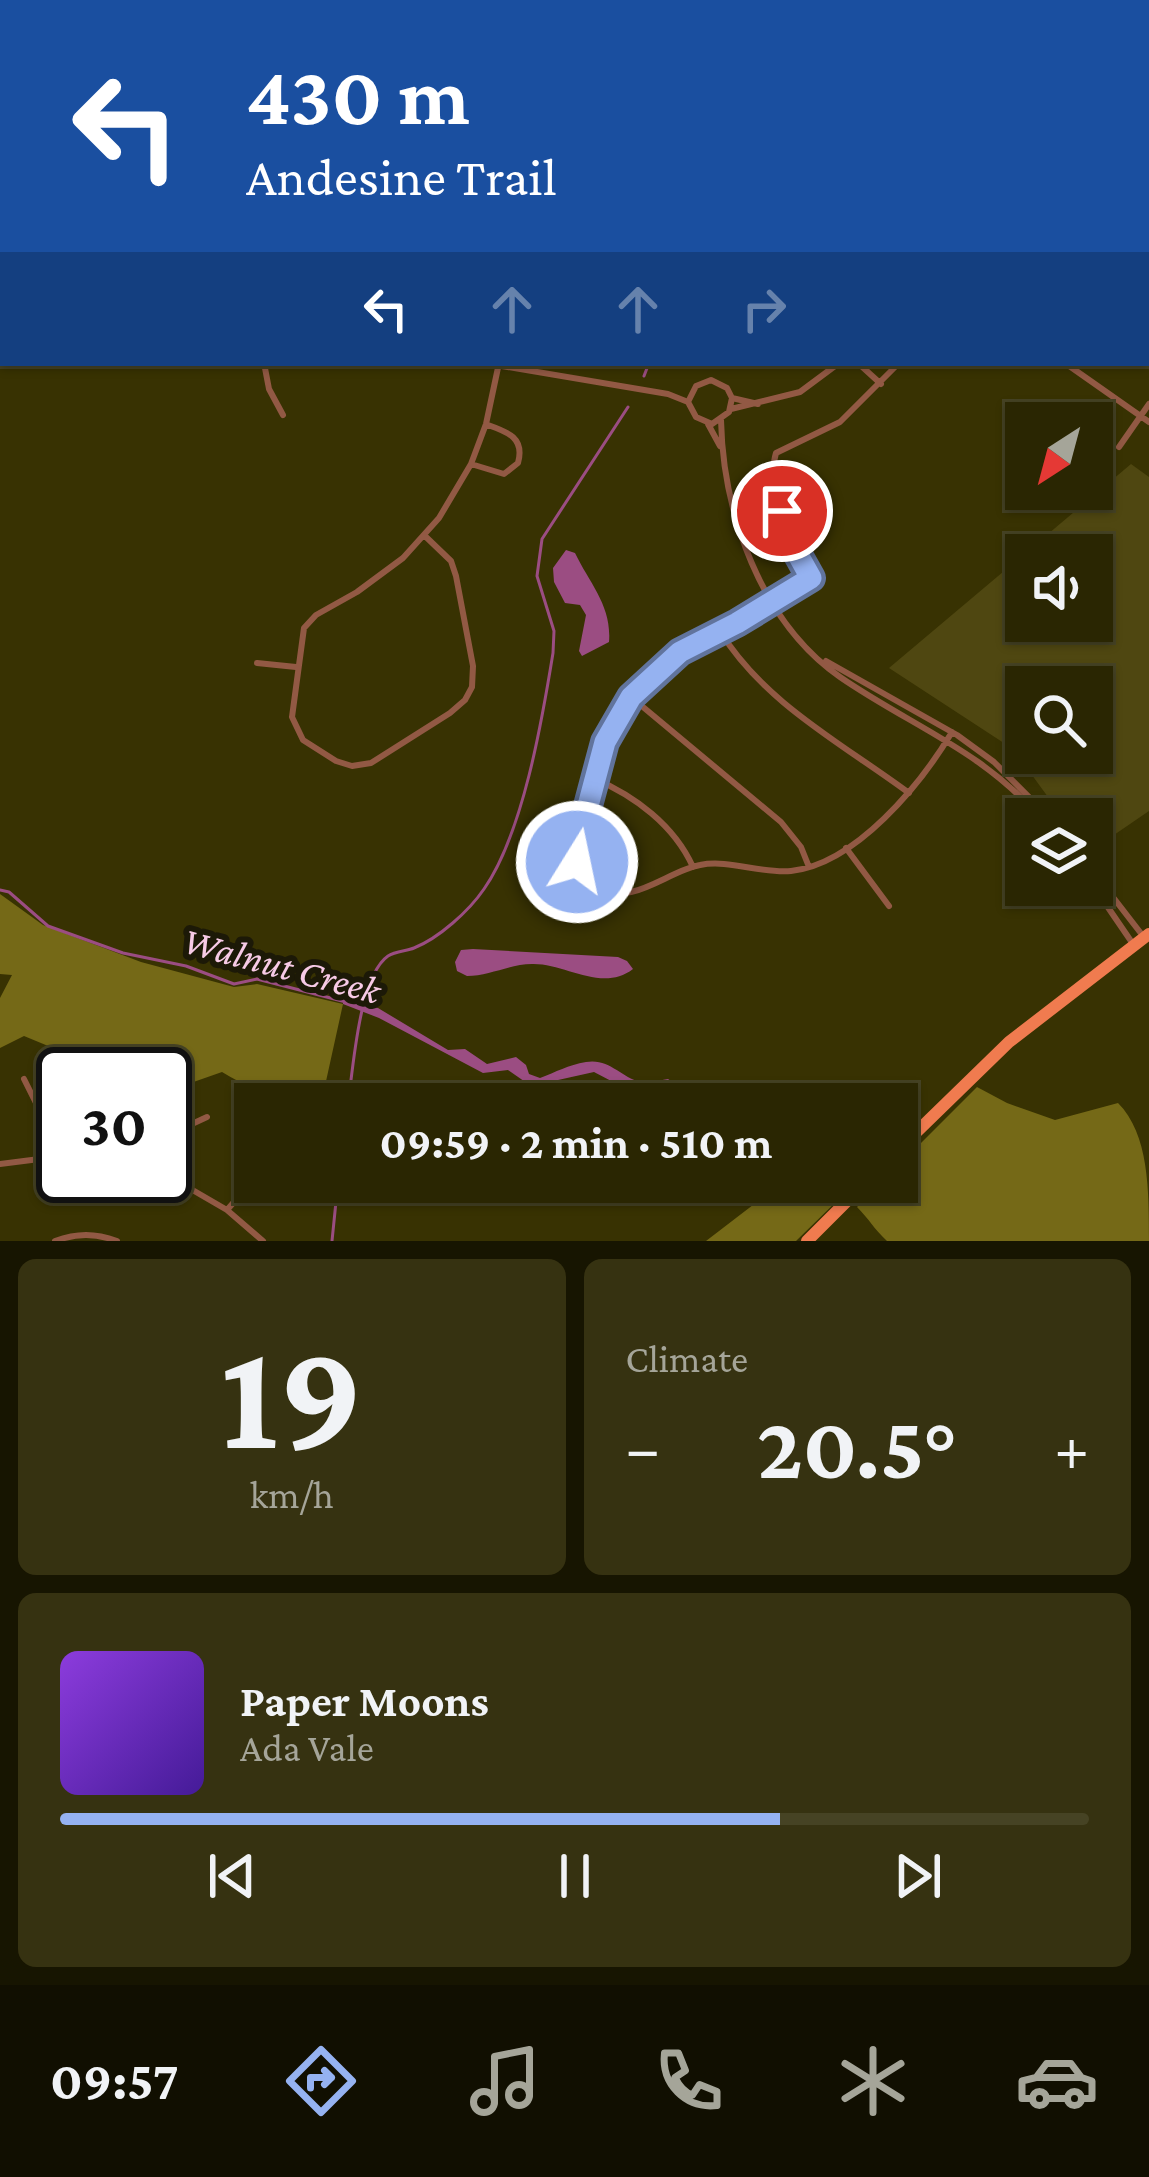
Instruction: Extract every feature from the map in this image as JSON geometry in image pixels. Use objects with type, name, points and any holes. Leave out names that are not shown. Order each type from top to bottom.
[{"type":"main road","points":[[918,1129],[980,1066],[1144,935]]},
{"type":"main road","points":[[806,1241],[845,1203]]},
{"type":"street","points":[[265,366],[269,389],[283,416]]},
{"type":"street","points":[[424,536],[452,561],[473,666],[472,687],[465,700],[371,763],[352,766],[315,749],[295,728],[296,667],[304,628],[316,615],[381,575],[424,536],[471,464],[486,424],[499,366]]},
{"type":"street","points":[[510,366],[668,394],[688,402],[722,448]]},
{"type":"street","points":[[731,409],[800,392],[835,366]]},
{"type":"street","points":[[861,366],[881,383]]},
{"type":"street","points":[[811,578],[788,537],[772,464],[776,453],[840,422],[896,366]]},
{"type":"street","points":[[1069,366],[1149,422]]},
{"type":"street","points":[[668,394],[692,391],[710,380],[727,388],[731,409],[721,420],[708,424]]},
{"type":"street","points":[[688,402],[692,391]]},
{"type":"street","points":[[732,398],[758,404]]},
{"type":"street","points":[[1119,446],[1149,404]]},
{"type":"street","points":[[721,420],[722,448],[744,541],[771,602],[792,630],[838,675],[994,762],[1030,798]]},
{"type":"street","points":[[471,464],[504,474],[518,463],[520,444],[514,436],[486,424]]},
{"type":"street","points":[[820,572],[680,652],[631,697],[610,728],[577,847],[577,862],[590,882],[610,893],[623,893],[711,864],[790,871],[808,867],[846,848],[909,793],[950,735]]},
{"type":"street","points":[[720,631],[743,664],[792,708],[909,793]]},
{"type":"street","points":[[256,663],[296,667]]},
{"type":"street","points":[[631,697],[782,822],[808,867]]},
{"type":"street","points":[[950,735],[1020,798]]},
{"type":"street","points":[[593,778],[628,796],[662,824],[684,848],[693,867]]},
{"type":"street","points":[[846,848],[889,905]]},
{"type":"street","points":[[1113,896],[1144,935]]},
{"type":"street","points":[[1113,905],[1144,935]]},
{"type":"street","points":[[24,1079],[36,1103]]},
{"type":"street","points":[[192,1124],[207,1117]]},
{"type":"street","points":[[0,1164],[36,1158]]},
{"type":"street","points":[[192,1190],[227,1210],[263,1241]]},
{"type":"street","points":[[227,1210],[234,1202]]},
{"type":"street","points":[[55,1241],[73,1234],[93,1234],[117,1241]]},
{"type":"shaded area","points":[[1131,464],[1149,477],[1149,811],[1113,836],[1113,798],[1049,798],[1031,774],[1113,774],[1113,666],[1005,666],[1005,744],[889,668],[1005,570],[1005,642],[1113,642],[1113,534],[1048,534],[1076,510],[1113,510],[1113,479]]},
{"type":"shaded area","points":[[566,550],[575,553],[593,585],[609,629],[609,642],[582,656],[586,615],[580,605],[565,603],[554,582],[553,568]]},
{"type":"shaded area","points":[[0,894],[43,925],[141,962],[234,987],[257,984],[343,1004],[326,1083],[241,1083],[222,1072],[192,1083],[192,1047],[51,1047],[24,1036],[0,1048],[0,998],[12,975],[0,974]]},
{"type":"shaded area","points":[[461,950],[618,957],[633,969],[621,976],[596,978],[532,964],[467,976],[457,971],[455,962]]},
{"type":"shaded area","points":[[343,999],[378,1008],[448,1050],[465,1049],[487,1064],[516,1057],[529,1074],[540,1078],[594,1062],[651,1083],[615,1083],[594,1072],[544,1083],[527,1083],[508,1070],[483,1073],[343,1004]]},
{"type":"shaded area","points":[[977,1087],[1055,1120],[1118,1103],[1141,1147],[1149,1241],[887,1241],[857,1207],[861,1203],[918,1203],[918,1146]]},
{"type":"shaded area","points":[[756,1203],[835,1203],[796,1241],[706,1241]]},
{"type":"waterway","points":[[644,376],[648,366]]},
{"type":"waterway","points":[[351,1083],[364,1003],[378,967],[391,954],[433,938],[462,915],[484,889],[510,838],[529,776],[553,653],[554,631],[537,576],[542,539],[628,407]]},
{"type":"waterway","name":"Walnut Creek","points":[[0,890],[9,892],[48,926],[123,953],[186,966],[234,984],[257,979],[346,1002]]},
{"type":"waterway","points":[[332,1241],[336,1203]]},
{"type":"route","points":[[577,862],[593,778],[610,728],[631,697],[680,652],[811,578],[788,537],[782,511]]}]
